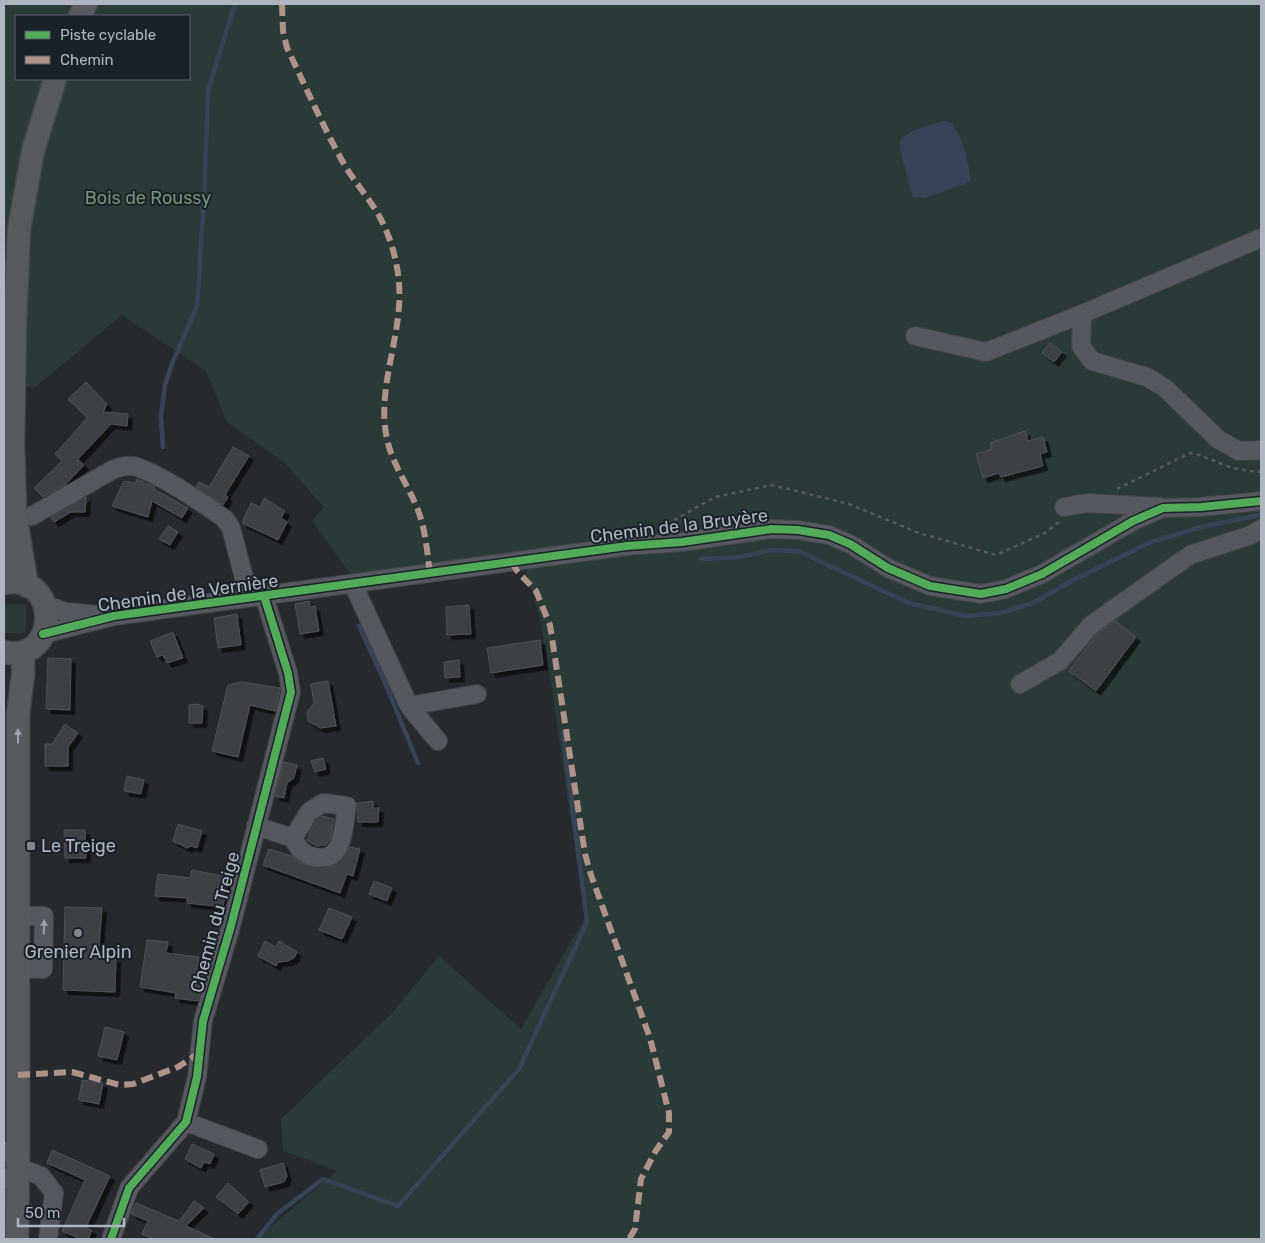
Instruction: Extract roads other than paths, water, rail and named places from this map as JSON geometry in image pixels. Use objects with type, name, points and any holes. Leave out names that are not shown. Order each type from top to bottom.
[{"type":"main road","points":[[27,586],[15,524],[13,444],[19,229],[33,151],[55,80]]},
{"type":"main road","points":[[4,564],[15,524]]},
{"type":"main road","points":[[4,583],[18,583],[36,591],[45,605],[48,617],[43,634],[33,646],[13,652],[23,675],[18,714],[18,968],[4,1222]]},
{"type":"main road","points":[[4,754],[7,1165],[17,1239]]},
{"type":"street","points":[[915,336],[986,352],[1082,314],[1261,238]]},
{"type":"street","points":[[1082,314],[1081,346],[1092,361],[1147,377],[1165,388],[1219,440],[1239,451],[1261,450]]},
{"type":"street","points":[[15,524],[114,469],[136,466],[164,480],[225,518],[231,528],[257,597]]},
{"type":"street","name":"Chemin de la Bruyère","points":[[345,585],[627,546],[682,542],[772,530],[798,530],[828,535],[850,544],[888,568],[930,586],[981,594],[1006,589],[1042,574],[1133,521],[1164,508],[1201,508],[1261,501]]},
{"type":"street","points":[[1062,514],[1088,503],[1164,508]]},
{"type":"street","points":[[1020,684],[1060,661],[1091,625],[1190,555],[1252,535],[1261,529]]},
{"type":"street","points":[[345,585],[409,706],[438,741]]},
{"type":"street","name":"Chemin de la Vernière","points":[[43,634],[114,616],[345,585]]},
{"type":"street","name":"Chemin du Treige","points":[[111,1239],[129,1188],[186,1122],[197,1077],[203,1021],[231,926],[291,692],[288,673],[257,597]]},
{"type":"street","name":"Chemin de la Vernière","points":[[45,605],[66,612],[114,616]]},
{"type":"street","points":[[409,706],[477,694]]},
{"type":"street","points":[[256,826],[293,838]]},
{"type":"street","points":[[186,1122],[258,1149]]},
{"type":"street","points":[[7,1165],[41,1176],[54,1193],[48,1239]]},
{"type":"water","points":[[944,121],[952,123],[963,144],[970,182],[925,198],[913,197],[900,150],[900,142],[907,134],[913,131]]},
{"type":"waterway","points":[[163,447],[161,417],[165,385],[197,306],[204,200],[208,90],[235,4]]},
{"type":"waterway","points":[[701,559],[741,557],[771,550],[798,551],[909,603],[966,616],[1000,613],[1033,603],[1075,579],[1151,542],[1205,526],[1261,515]]},
{"type":"waterway","points":[[359,626],[418,763]]},
{"type":"waterway","points":[[257,1239],[277,1214],[323,1179],[398,1206],[519,1069],[587,922],[563,732]]},
{"type":"place","name":"Le Treige","points":[[31,846]]},
{"type":"place","name":"Grenier Alpin","points":[[78,933]]},
{"type":"park label","name":"Bois de Roussy","points":[[148,198]]}]
